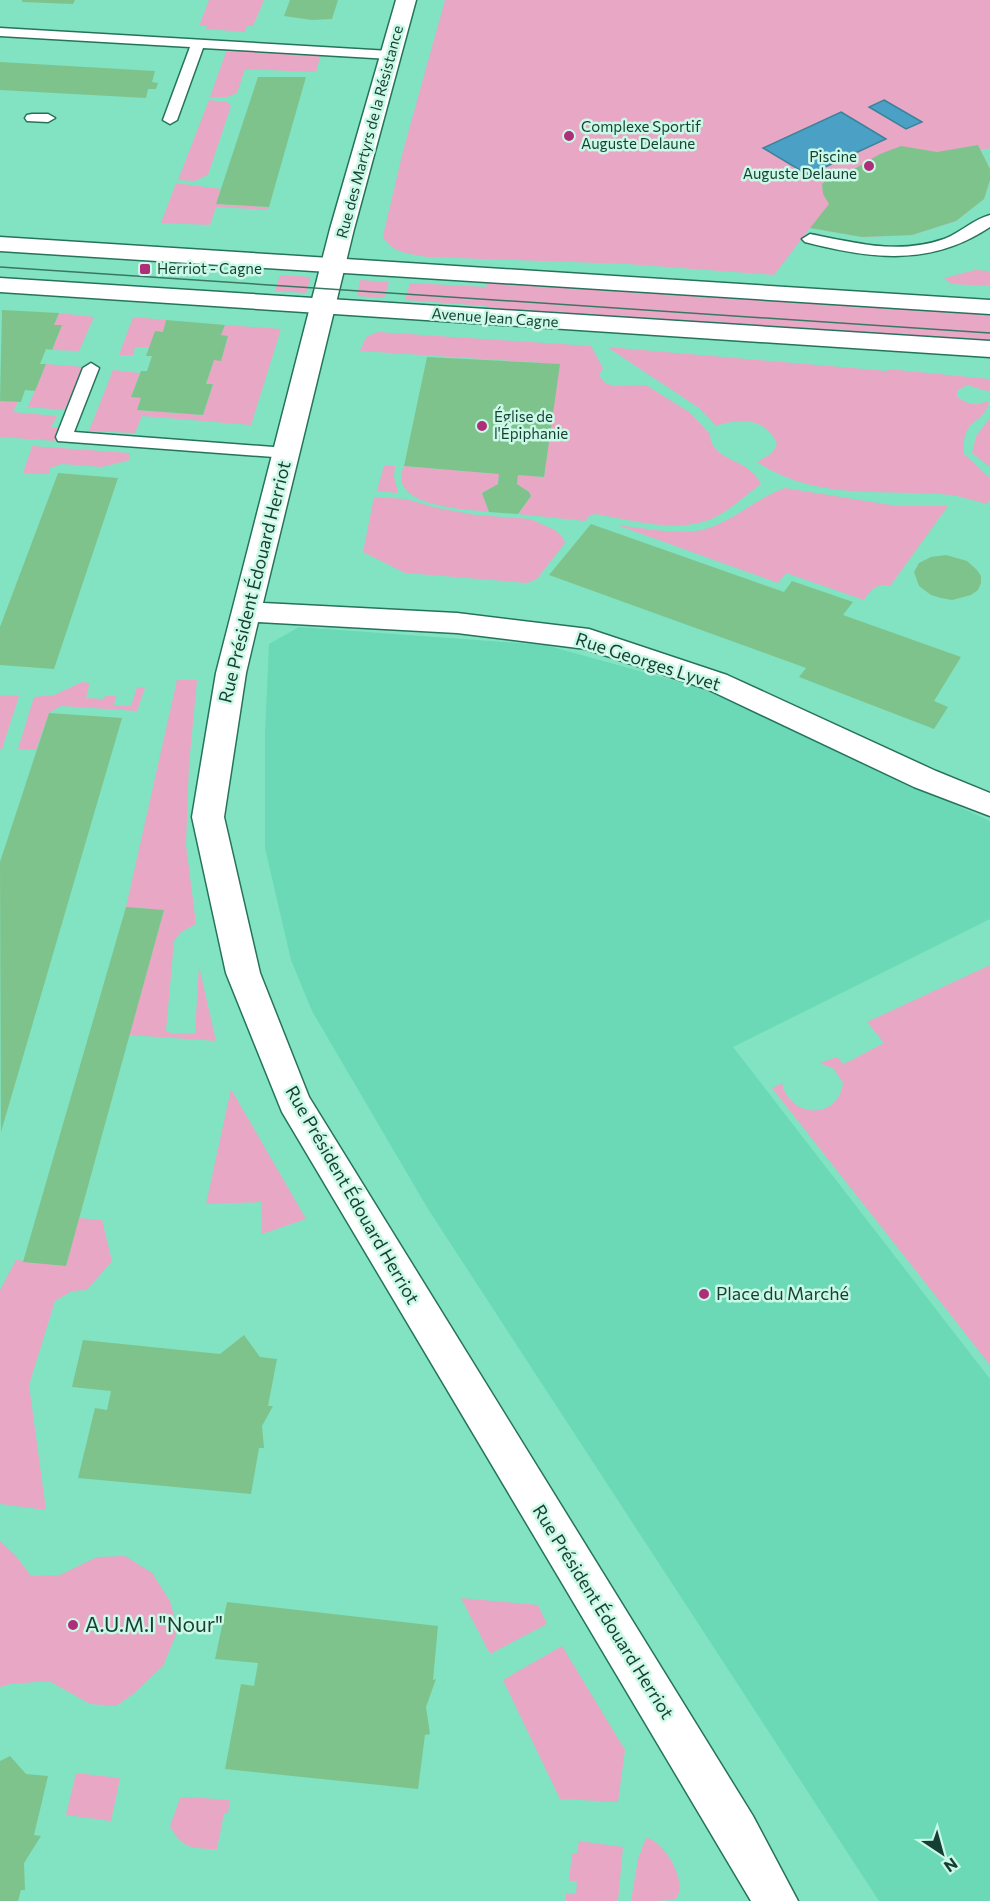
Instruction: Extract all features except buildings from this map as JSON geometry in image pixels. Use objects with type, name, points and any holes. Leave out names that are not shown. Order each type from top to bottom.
[{"type":"street","name":"Rue des Martyrs de la Résistance","points":[[323,307],[406,0]]},
{"type":"street","points":[[0,244],[990,307]]},
{"type":"street","name":"Avenue Jean Cagne","points":[[0,285],[990,349]]},
{"type":"street","name":"Rue Président Édouard Herriot","points":[[323,307],[231,673],[208,817],[243,973],[294,1102],[737,1832],[776,1901]]},
{"type":"street","name":"Rue Georges Lyvet","points":[[246,612],[457,623],[588,639],[717,682],[925,779],[990,805]]},
{"type":"lane","points":[[0,32],[390,56]]},
{"type":"lane","points":[[170,120],[198,43]]},
{"type":"lane","points":[[32,118],[48,118]]},
{"type":"lane","points":[[810,239],[878,252],[919,251],[974,232],[990,220]]},
{"type":"lane","points":[[91,368],[64,437],[287,453]]},
{"type":"shaded area","points":[[209,0],[264,0],[253,26],[247,26],[245,32],[206,29],[207,26],[199,26]]},
{"type":"shaded area","name":"Complexe Sportif Auguste Delaune","points":[[445,0],[990,0],[990,148],[980,150],[990,169],[990,180],[984,199],[956,221],[912,235],[862,237],[810,228],[774,275],[627,264],[427,257],[402,252],[386,242],[383,236],[403,151]]},
{"type":"shaded area","points":[[227,49],[321,54],[316,72],[245,69],[237,93],[227,97],[210,97]]},
{"type":"shaded area","points":[[209,100],[227,102],[231,106],[208,175],[195,181],[178,180]]},
{"type":"shaded area","points":[[176,183],[221,189],[216,204],[269,207],[268,210],[216,207],[210,225],[161,223]]},
{"type":"shaded area","points":[[975,270],[990,271],[990,286],[951,284],[944,278]]},
{"type":"shaded area","points":[[280,275],[311,277],[306,293],[275,291]]},
{"type":"shaded area","points":[[360,280],[389,282],[384,298],[357,296]]},
{"type":"shaded area","points":[[488,281],[990,313],[990,344],[486,311],[487,306],[405,300],[410,283],[486,287]]},
{"type":"shaded area","points":[[59,313],[94,317],[79,351],[52,350],[62,325],[54,325]]},
{"type":"shaded area","points":[[133,317],[166,320],[163,332],[155,331],[150,347],[135,347],[133,355],[119,355]]},
{"type":"shaded area","points":[[225,325],[281,329],[251,425],[142,416],[135,433],[89,431],[113,370],[140,373],[131,397],[141,398],[137,410],[203,415],[213,385],[206,384],[214,360],[221,360],[228,337],[221,335]]},
{"type":"shaded area","points":[[378,332],[591,346],[603,368],[599,375],[604,382],[612,386],[646,385],[689,412],[710,434],[716,450],[748,469],[761,484],[719,515],[690,525],[658,525],[595,514],[589,516],[585,521],[518,514],[531,496],[517,484],[518,475],[544,477],[559,364],[360,351],[366,337]]},
{"type":"shaded area","points":[[607,347],[989,379],[990,390],[967,385],[957,391],[957,397],[972,404],[987,401],[989,403],[982,416],[966,434],[964,454],[990,478],[990,499],[987,504],[951,495],[852,491],[804,483],[780,475],[757,462],[772,453],[777,444],[767,429],[752,422],[743,421],[716,426],[699,408]]},
{"type":"shaded area","points":[[46,364],[83,367],[65,410],[28,407]]},
{"type":"shaded area","points":[[0,401],[18,402],[13,412],[57,416],[51,427],[62,428],[55,441],[0,437]]},
{"type":"shaded area","points":[[990,418],[990,467],[972,453],[976,436]]},
{"type":"shaded area","points":[[32,446],[130,453],[130,460],[102,467],[62,464],[50,468],[49,474],[23,473]]},
{"type":"shaded area","points":[[384,465],[395,466],[394,476],[398,493],[377,491]]},
{"type":"shaded area","points":[[404,466],[499,474],[498,484],[482,493],[489,512],[447,507],[416,498],[406,490],[401,480]]},
{"type":"shaded area","points":[[785,488],[897,506],[948,506],[890,586],[882,585],[875,588],[864,600],[786,573],[778,583],[617,525],[670,531],[702,530],[723,522]]},
{"type":"shaded area","points":[[374,497],[406,499],[437,508],[476,515],[530,519],[555,530],[562,536],[565,543],[537,579],[527,583],[405,573],[363,552]]},
{"type":"shaded area","name":"Place du Marché","points":[[299,627],[545,645],[712,691],[990,821],[990,919],[733,1047],[990,1379],[990,1901],[879,1901],[428,1209],[312,1011],[291,960],[265,848],[265,735],[269,644]]},
{"type":"shaded area","points":[[177,680],[197,680],[189,765],[186,845],[196,924],[181,932],[174,941],[166,1031],[174,1034],[195,1033],[199,966],[216,1041],[129,1035],[164,910],[126,907]]},
{"type":"shaded area","points":[[82,682],[90,683],[86,698],[104,699],[105,696],[116,696],[114,705],[131,706],[137,687],[145,688],[137,711],[61,706],[49,713],[36,750],[18,749],[34,697],[54,695]]},
{"type":"shaded area","points":[[0,695],[19,696],[2,749],[0,749]]},
{"type":"shaded area","points":[[990,965],[990,1365],[772,1088],[782,1083],[786,1095],[803,1108],[823,1109],[832,1104],[839,1095],[843,1083],[834,1069],[820,1063],[837,1057],[844,1064],[884,1043],[867,1022]]},
{"type":"shaded area","points":[[231,1089],[306,1219],[262,1234],[261,1202],[206,1204]]},
{"type":"shaded area","points":[[78,1218],[102,1220],[112,1261],[87,1290],[72,1291],[55,1301],[29,1385],[46,1510],[0,1504],[0,1290],[16,1260],[66,1266]]},
{"type":"shaded area","points":[[0,1541],[16,1556],[31,1576],[60,1575],[97,1557],[125,1556],[152,1573],[170,1601],[178,1630],[163,1666],[132,1695],[116,1706],[90,1704],[49,1681],[0,1687]]},
{"type":"shaded area","points":[[461,1598],[538,1605],[547,1624],[490,1654]]},
{"type":"shaded area","points":[[562,1646],[625,1750],[618,1802],[560,1799],[503,1680]]},
{"type":"shaded area","points":[[76,1773],[120,1778],[111,1821],[66,1815]]},
{"type":"shaded area","points":[[180,1798],[230,1800],[228,1813],[224,1813],[217,1849],[189,1846],[174,1834],[170,1826]]},
{"type":"shaded area","points":[[646,1838],[661,1847],[674,1866],[680,1887],[678,1895],[673,1900],[631,1901],[638,1859]]},
{"type":"shaded area","points":[[579,1841],[623,1847],[618,1901],[566,1901],[566,1893],[576,1894],[577,1881],[569,1881],[572,1853],[577,1854]]},
{"type":"water","points":[[884,100],[922,122],[906,129],[869,107]]},
{"type":"water","points":[[841,112],[886,139],[808,175],[763,148]]},
{"type":"tram line","points":[[0,267],[990,333]]},
{"type":"place","name":"Complexe Sportif Auguste Delaune","points":[[569,136]]},
{"type":"place","name":"Piscine Auguste Delaune","points":[[869,166]]},
{"type":"place","name":"Herriot - Cagne","points":[[145,269]]},
{"type":"place","name":"Église de l'Épiphanie","points":[[482,426]]},
{"type":"place","name":"Place du Marché","points":[[704,1294]]},
{"type":"place","name":"A.U.M.I \"Nour\"","points":[[73,1625]]}]
